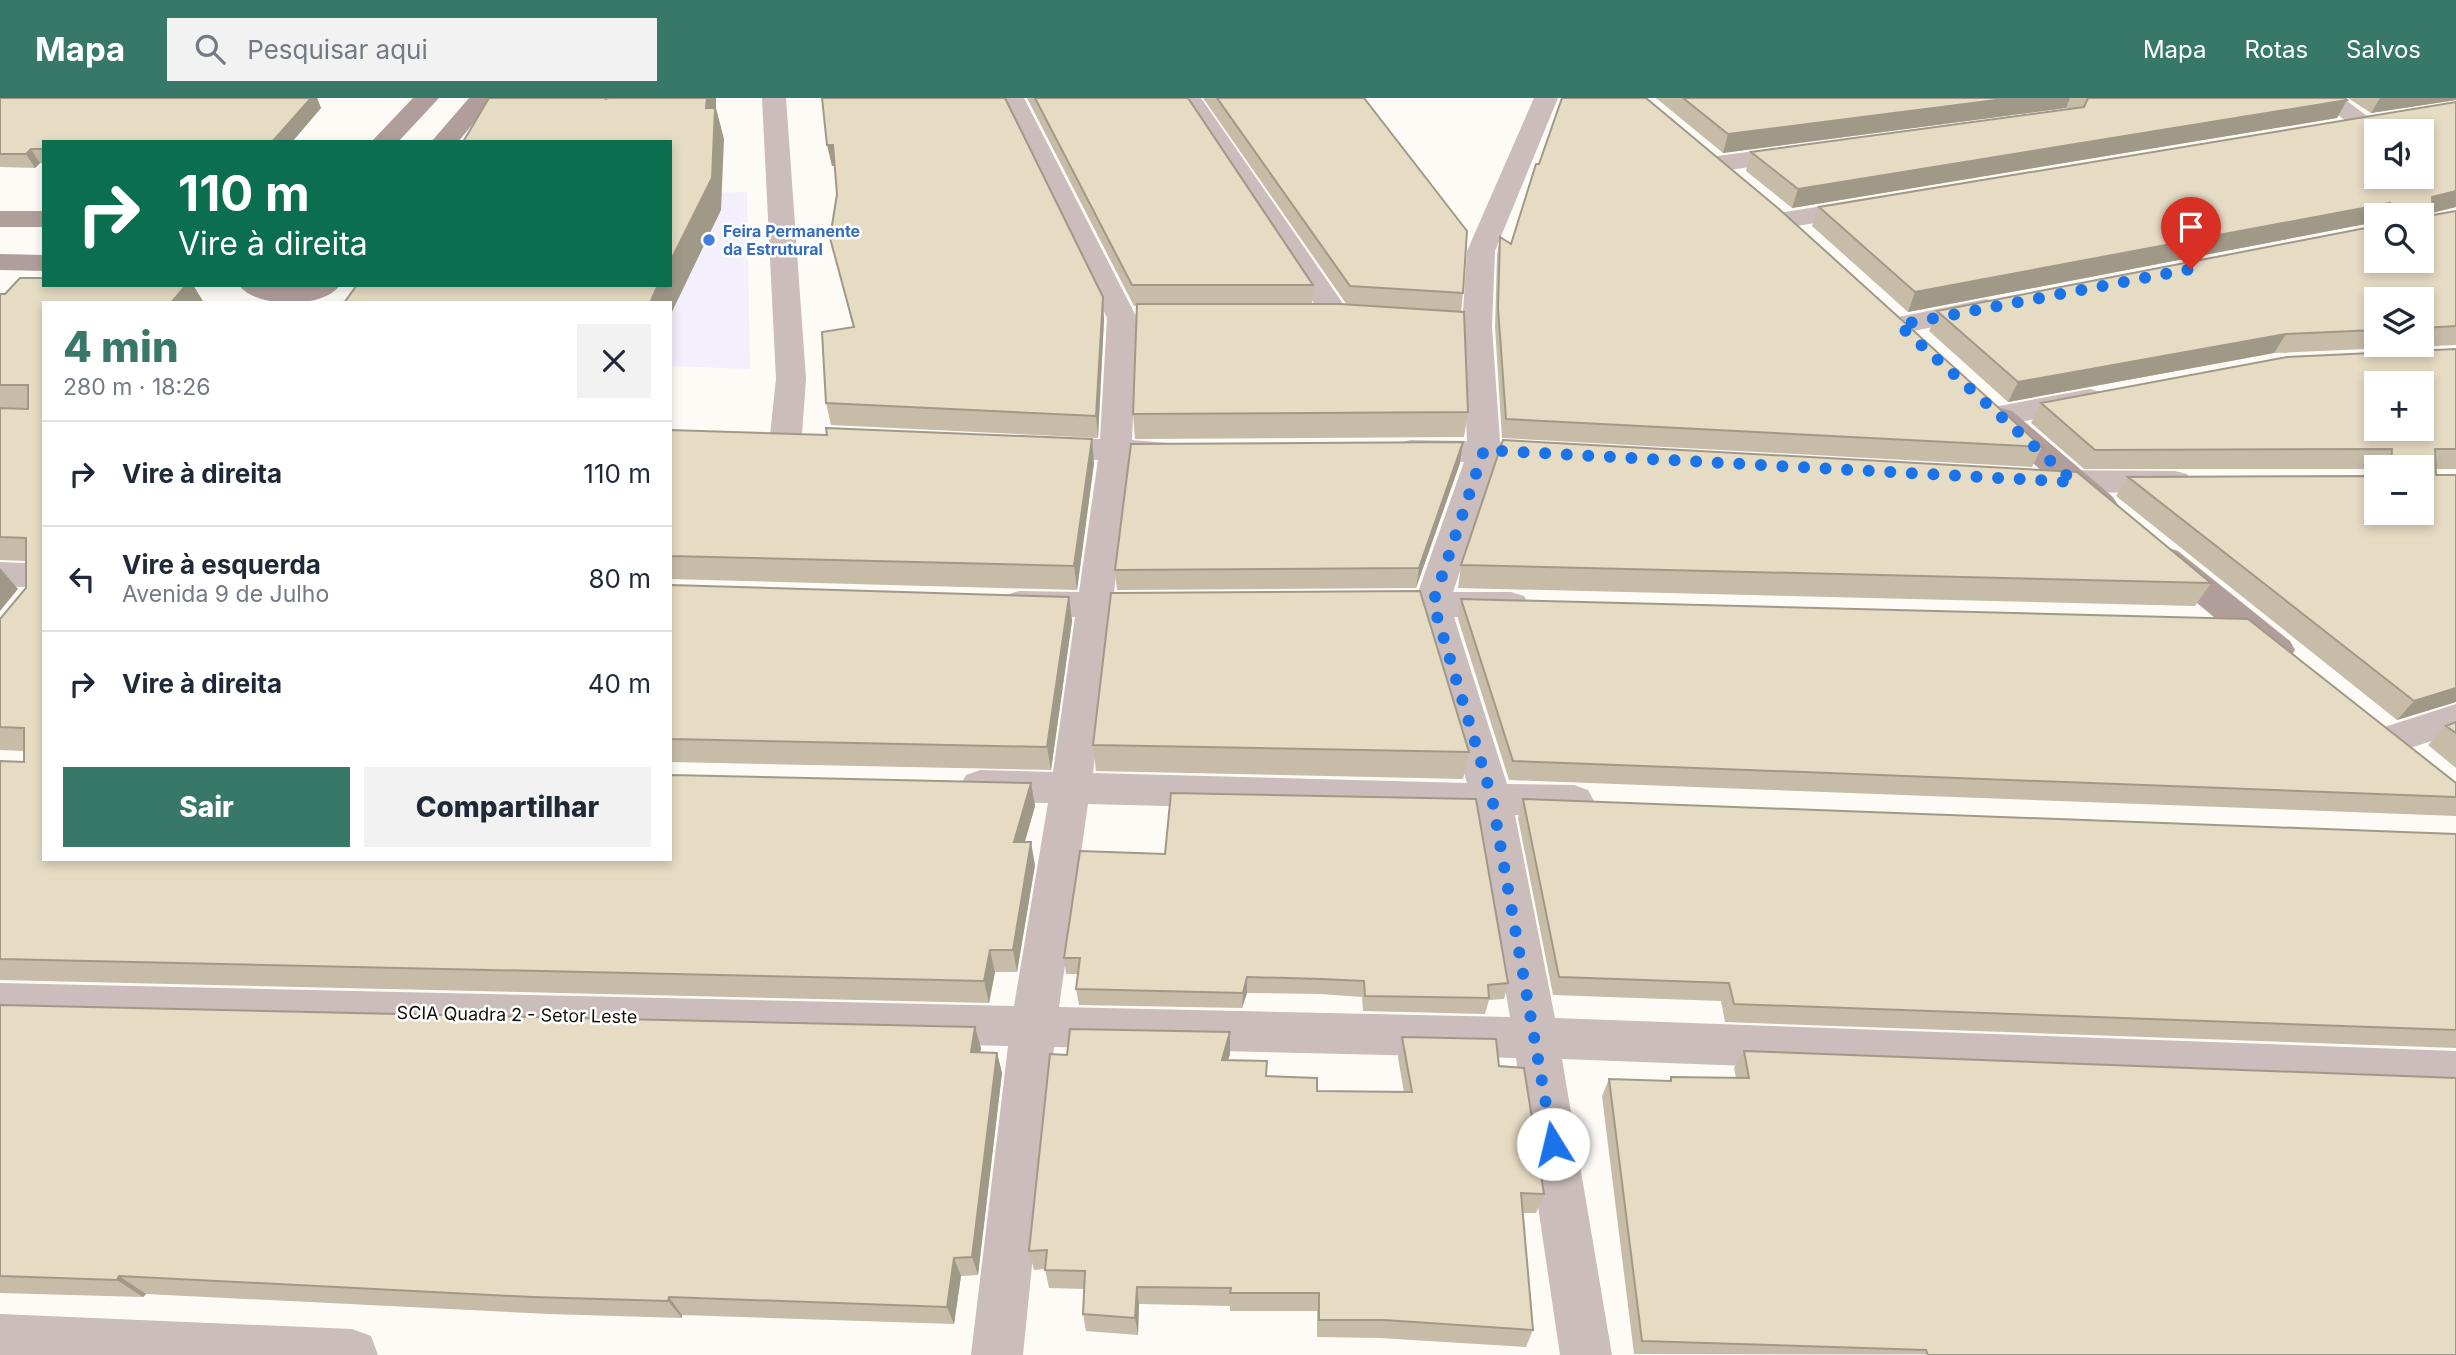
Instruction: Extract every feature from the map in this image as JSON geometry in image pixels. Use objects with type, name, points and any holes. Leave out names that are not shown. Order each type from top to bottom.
[{"type":"street","points":[[386,140],[427,98]]},
{"type":"street","points":[[446,140],[482,98]]},
{"type":"street","points":[[774,98],[791,379],[787,435]]},
{"type":"street","points":[[997,1355],[1033,1027],[1071,787],[1135,318],[1012,98]]},
{"type":"street","points":[[1189,98],[1338,319]]},
{"type":"street","points":[[1546,98],[1473,240],[1463,326],[1484,450],[1433,603],[1492,798],[1536,1038],[1586,1355]]},
{"type":"street","points":[[2326,131],[2379,122],[2327,98]]},
{"type":"street","points":[[1814,247],[1707,156],[1825,150]]},
{"type":"street","points":[[1766,204],[1894,202]]},
{"type":"street","points":[[0,219],[42,219]]},
{"type":"street","points":[[0,262],[42,263]]},
{"type":"street","points":[[265,295],[308,292],[321,287]]},
{"type":"street","points":[[1929,353],[1889,317],[2008,304]]},
{"type":"street","points":[[2123,393],[1989,407],[2074,482],[2305,673]]},
{"type":"street","points":[[1006,447],[1115,452],[1211,452]]},
{"type":"street","points":[[1375,451],[1484,450],[1580,455]]},
{"type":"street","points":[[2019,480],[2211,482]]},
{"type":"street","points":[[0,575],[42,576]]},
{"type":"street","points":[[22,612],[42,587]]},
{"type":"street","points":[[985,603],[1189,605]]},
{"type":"street","points":[[1338,604],[1544,606]]},
{"type":"street","points":[[2190,621],[2243,623]]},
{"type":"street","points":[[2391,742],[2456,718]]},
{"type":"street","points":[[947,785],[1617,803]]},
{"type":"street","name":"SCIA Quadra 2 - Setor Leste","points":[[0,1003],[1536,1038],[2456,1072]]},
{"type":"street","points":[[0,1340],[352,1355]]},
{"type":"shaded area","name":"Feira Permanente da Estrutural","points":[[747,192],[750,369],[672,366],[672,301],[340,301],[368,287],[672,287],[672,194]]},
{"type":"building","points":[[0,98],[311,98],[274,140],[42,140],[42,149],[31,149],[26,154],[0,154]]},
{"type":"building","points":[[489,98],[707,98],[706,108],[715,108],[712,178],[672,258],[672,140],[464,140]]},
{"type":"building","points":[[822,98],[1005,98],[1103,297],[1096,416],[826,403],[822,332],[854,327],[830,238],[837,194],[833,145],[827,145]]},
{"type":"building","points":[[1035,98],[1188,98],[1313,285],[1132,285]]},
{"type":"building","points":[[1217,98],[1364,98],[1467,231],[1463,293],[1350,286]]},
{"type":"building","points":[[1562,98],[1646,98],[1779,209],[2042,447],[1506,419],[1498,308],[1500,237],[1511,244],[1536,164],[1539,164]]},
{"type":"building","points":[[1683,98],[2012,98],[1728,134]]},
{"type":"building","points":[[2088,98],[2347,100],[1798,189],[1751,152],[2084,107]]},
{"type":"building","points":[[2456,102],[2456,191],[2432,197],[2432,203],[2364,203],[2364,208],[1915,292],[1819,207]]},
{"type":"building","points":[[2456,211],[2456,326],[2434,327],[2434,287],[2364,287],[2364,331],[2286,334],[2018,382],[1937,311],[2364,228],[2364,273],[2434,273],[2434,215]]},
{"type":"building","points":[[20,278],[42,278],[42,287],[184,287],[173,301],[42,301],[42,861],[672,861],[672,775],[1031,783],[1014,842],[1031,842],[1013,950],[990,950],[984,981],[0,959],[0,761],[24,762],[24,728],[0,727],[0,619],[26,588],[26,538],[0,537],[0,408],[28,409],[28,385],[0,385],[0,294],[5,294]]},
{"type":"building","points":[[356,287],[657,287],[651,301],[345,301]]},
{"type":"building","points":[[1137,304],[1340,304],[1464,312],[1468,412],[1133,414]]},
{"type":"building","points":[[2456,349],[2456,449],[2435,449],[2436,475],[2456,475],[2456,688],[2414,701],[2128,477],[2364,476],[2364,525],[2434,525],[2434,455],[2392,455],[2392,449],[2095,450],[2041,403],[2287,357],[2364,353],[2364,357],[2434,357],[2434,350]]},
{"type":"building","points":[[826,428],[1092,439],[1074,566],[672,556],[672,430],[827,435]]},
{"type":"building","points":[[1503,440],[2077,472],[2211,583],[1461,565]]},
{"type":"building","points":[[1463,442],[1419,568],[1115,570],[1131,444]]},
{"type":"building","points":[[672,585],[1069,597],[1047,747],[672,739]]},
{"type":"building","points":[[1420,591],[1469,752],[1093,745],[1111,593]]},
{"type":"building","points":[[1461,599],[2248,619],[2456,783],[2456,797],[1513,761]]},
{"type":"building","points":[[2456,722],[2456,733],[2446,726]]},
{"type":"building","points":[[1171,793],[1476,799],[1508,983],[1488,985],[1489,998],[1365,996],[1364,981],[1247,977],[1243,993],[1076,989],[1080,958],[1064,958],[1080,851],[1165,854]]},
{"type":"building","points":[[1523,799],[2456,834],[2456,1030],[1734,1004],[1729,983],[1559,977]]},
{"type":"building","points":[[0,1005],[975,1027],[971,1052],[997,1053],[972,1257],[954,1258],[947,1307],[669,1297],[668,1301],[532,1297],[119,1276],[117,1280],[0,1276]]},
{"type":"building","points":[[1070,1029],[1230,1032],[1222,1060],[1267,1061],[1266,1076],[1317,1078],[1317,1091],[1412,1092],[1402,1037],[1496,1039],[1499,1066],[1524,1068],[1544,1194],[1521,1193],[1533,1330],[1384,1320],[1319,1320],[1319,1293],[1230,1293],[1231,1288],[1137,1287],[1135,1318],[1083,1314],[1085,1271],[1045,1270],[1047,1250],[1029,1251],[1050,1054],[1067,1055]]},
{"type":"building","points":[[1744,1051],[2456,1078],[2456,1355],[1928,1355],[1926,1350],[1642,1341],[1609,1079],[1671,1081],[1671,1077],[1749,1078]]},
{"type":"place","name":"Feira Permanente da Estrutural","points":[[709,240]]},
{"type":"route","points":[[1553,1144],[1492,798],[1433,603],[1484,450],[2074,482],[1899,325],[2191,269]]}]
